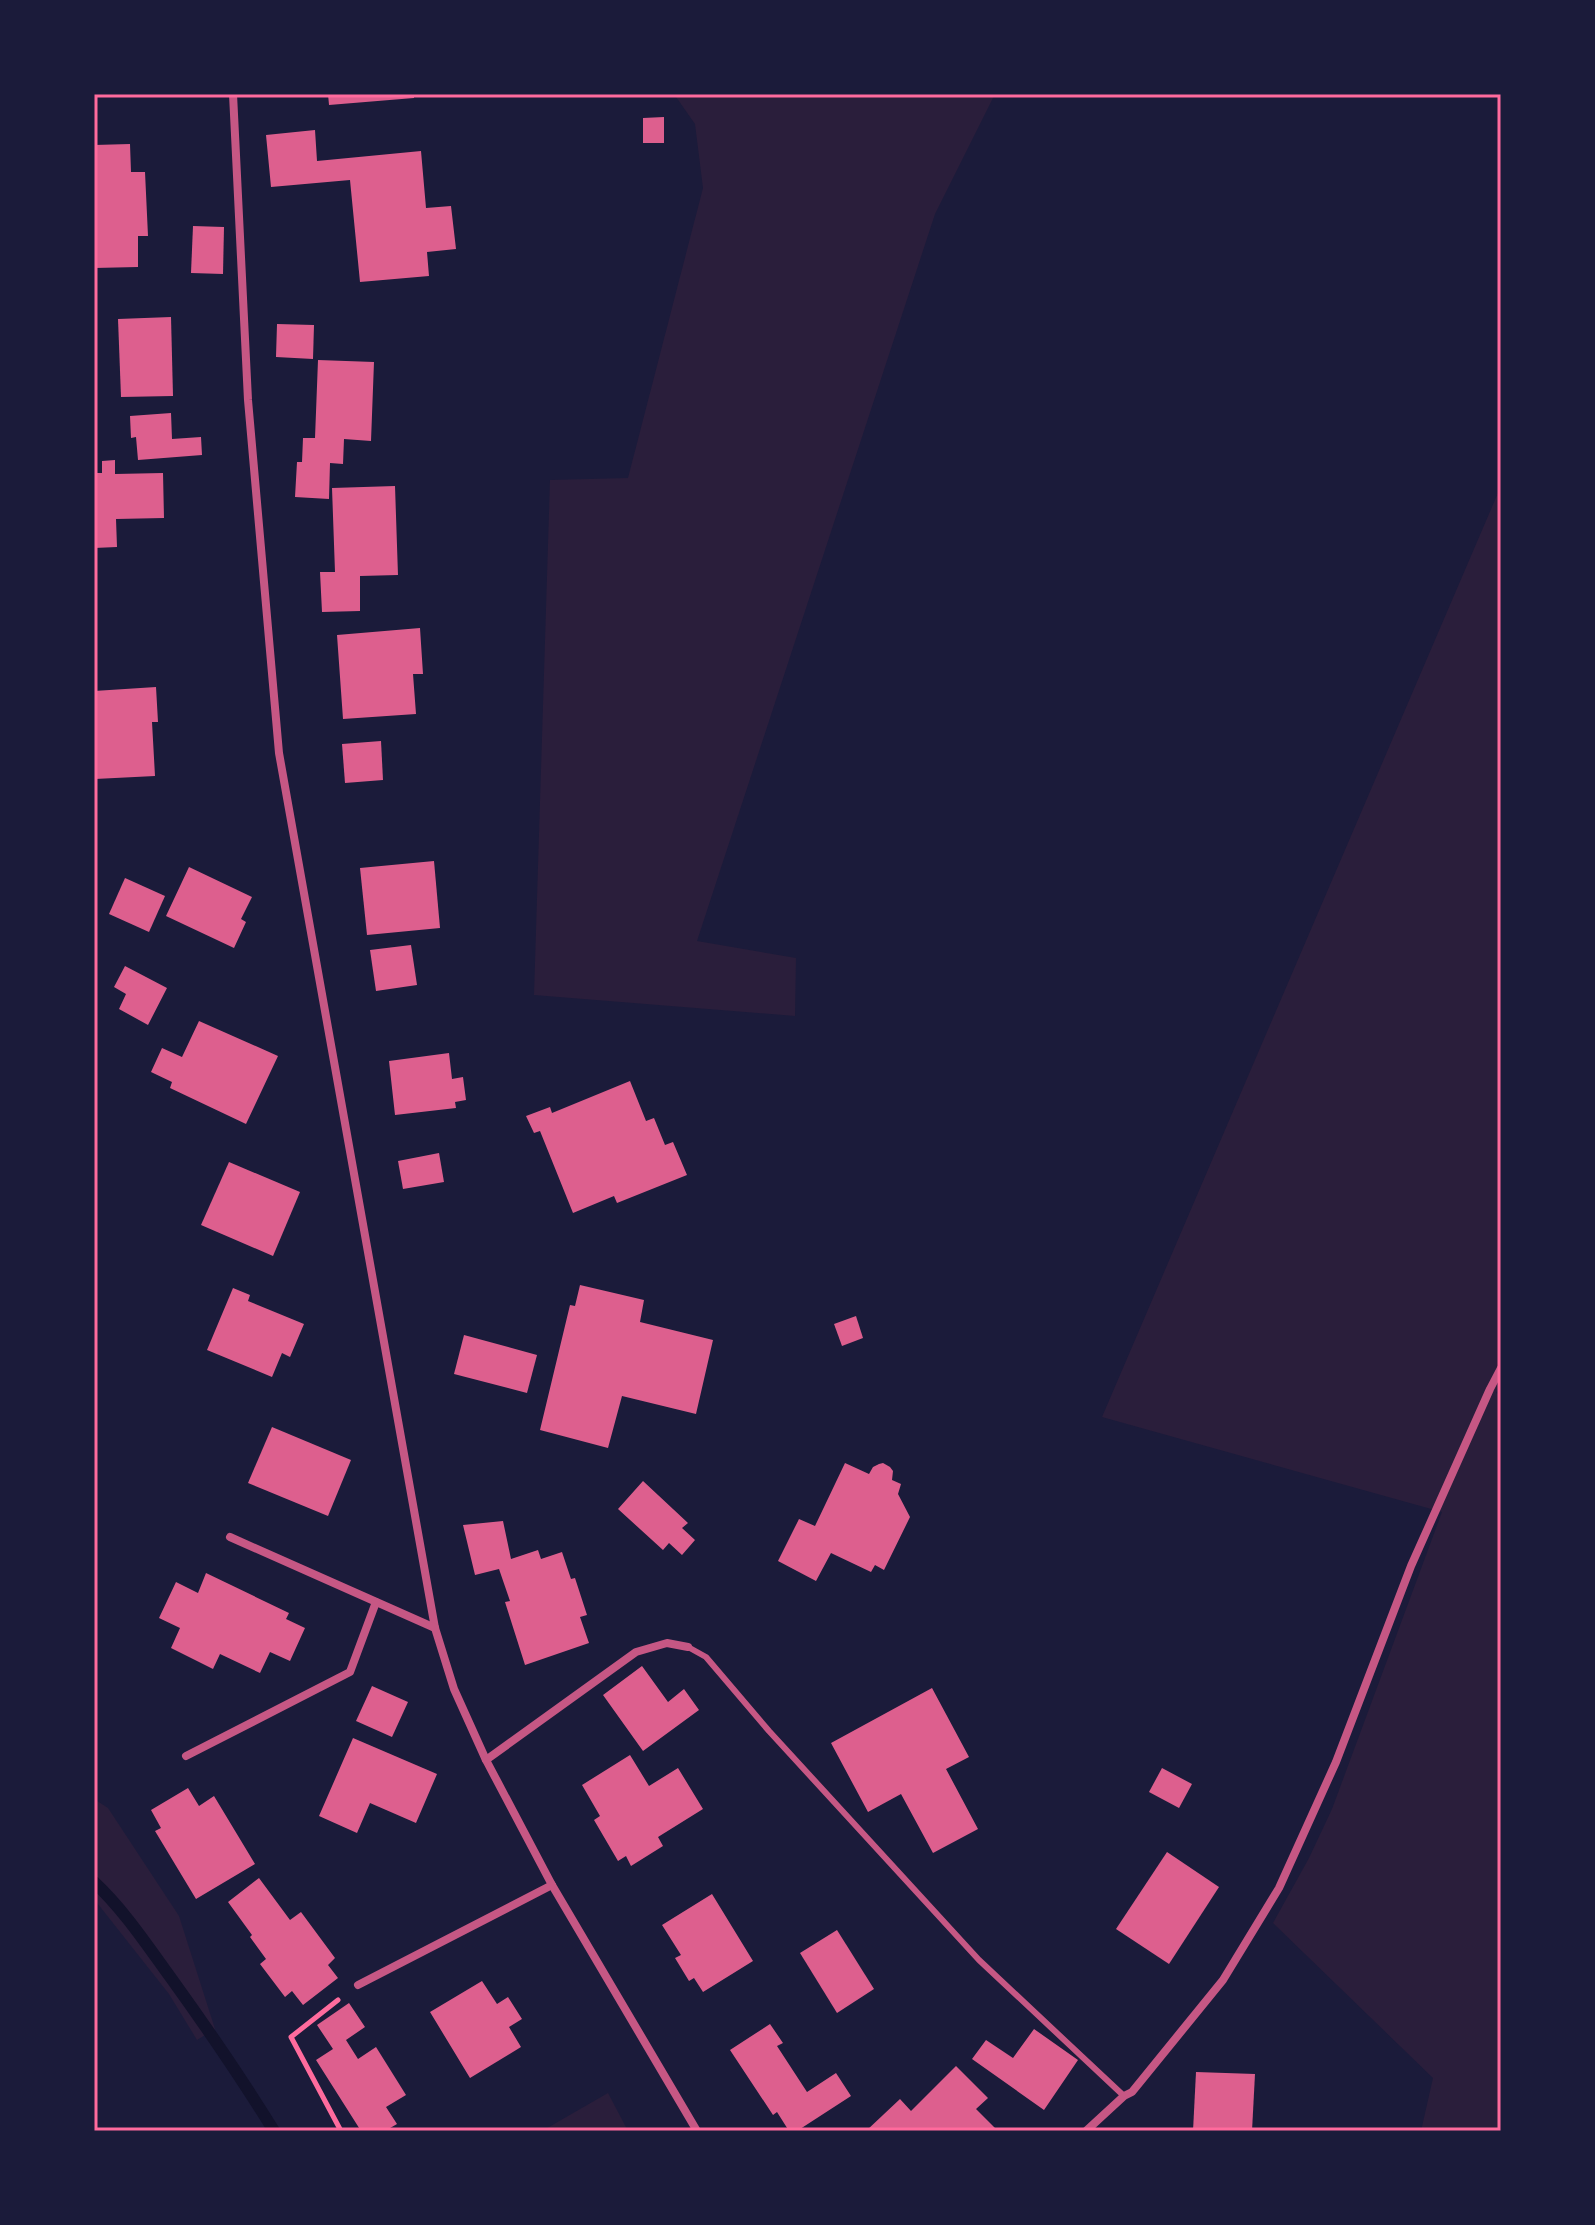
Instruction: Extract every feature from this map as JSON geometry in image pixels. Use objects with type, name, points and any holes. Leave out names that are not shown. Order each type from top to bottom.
[{"type":"street","points":[[233,94],[248,400],[279,753],[435,1628],[454,1689],[486,1760],[552,1885],[697,2131]]},
{"type":"street","points":[[1086,2131],[1132,2092],[1223,1980],[1279,1888],[1336,1762],[1411,1566],[1501,1368]]},
{"type":"street","points":[[230,1537],[435,1628]]},
{"type":"street","points":[[186,1756],[350,1672],[376,1602]]},
{"type":"street","points":[[486,1760],[636,1652],[667,1643],[688,1647]]},
{"type":"street","points":[[358,1985],[552,1885]]},
{"type":"lane","points":[[688,1647],[706,1657],[769,1731],[979,1960],[1124,2096]]},
{"type":"path","points":[[341,2131],[291,2037],[358,1985]]},
{"type":"shaded area","points":[[674,94],[995,94],[935,214],[697,941],[796,958],[795,1016],[534,995],[550,480],[628,478],[703,188],[695,124]]},
{"type":"shaded area","points":[[1501,486],[1501,1384],[1496,1393],[1501,1395],[1501,2131],[1421,2131],[1433,2078],[1273,1923],[1332,1809],[1442,1512],[1102,1417]]},
{"type":"shaded area","points":[[94,1799],[108,1808],[179,1916],[215,2029],[197,2040],[169,1994],[94,1899]]},
{"type":"shaded area","points":[[608,2093],[628,2131],[542,2131]]},
{"type":"building","points":[[328,94],[414,94],[414,98],[329,105]]},
{"type":"building","points":[[664,117],[664,143],[643,143],[643,118]]},
{"type":"building","points":[[315,130],[317,161],[421,151],[426,208],[451,206],[456,249],[427,252],[429,276],[360,282],[350,180],[271,187],[266,135]]},
{"type":"building","points":[[130,144],[131,172],[145,172],[148,236],[138,236],[138,267],[94,268],[94,145]]},
{"type":"building","points":[[193,226],[224,227],[223,274],[191,273]]},
{"type":"building","points":[[171,317],[173,396],[121,397],[118,319]]},
{"type":"building","points":[[277,324],[314,325],[313,359],[276,357]]},
{"type":"building","points":[[318,360],[374,362],[371,441],[344,439],[343,464],[330,463],[329,499],[295,497],[297,462],[302,462],[303,438],[315,438]]},
{"type":"building","points":[[171,413],[172,439],[201,437],[202,455],[138,460],[136,437],[131,438],[130,416]]},
{"type":"building","points":[[115,460],[115,474],[163,473],[164,518],[116,519],[117,547],[94,548],[94,473],[102,473],[102,461]]},
{"type":"building","points":[[395,486],[398,575],[360,576],[360,611],[322,612],[320,572],[335,572],[332,488]]},
{"type":"building","points":[[420,628],[423,674],[413,674],[416,714],[343,719],[337,635]]},
{"type":"building","points":[[156,687],[158,722],[152,722],[155,776],[95,779],[94,691]]},
{"type":"building","points":[[381,741],[383,780],[345,783],[342,744]]},
{"type":"building","points":[[434,861],[440,928],[367,935],[360,868]]},
{"type":"building","points":[[189,867],[252,897],[241,919],[246,922],[234,948],[166,916]]},
{"type":"building","points":[[125,878],[165,896],[149,932],[109,914]]},
{"type":"building","points":[[411,945],[417,985],[376,991],[370,950]]},
{"type":"building","points":[[125,966],[167,988],[148,1025],[119,1009],[126,994],[114,987]]},
{"type":"building","points":[[199,1021],[278,1056],[246,1124],[170,1088],[172,1082],[151,1072],[162,1048],[182,1057]]},
{"type":"building","points":[[449,1053],[452,1079],[463,1077],[466,1100],[455,1102],[456,1108],[395,1115],[389,1061]]},
{"type":"building","points":[[630,1081],[646,1121],[654,1118],[665,1145],[673,1142],[687,1175],[617,1203],[614,1196],[573,1213],[540,1131],[534,1133],[526,1116],[550,1107],[552,1113]]},
{"type":"building","points":[[439,1153],[444,1182],[403,1189],[398,1161]]},
{"type":"building","points":[[229,1162],[300,1192],[273,1256],[201,1225]]},
{"type":"building","points":[[580,1285],[644,1300],[640,1322],[713,1340],[696,1414],[622,1396],[608,1448],[540,1430],[570,1305],[575,1306]]},
{"type":"building","points":[[233,1288],[250,1295],[248,1301],[304,1324],[290,1357],[282,1353],[272,1377],[207,1350]]},
{"type":"building","points":[[856,1316],[863,1338],[842,1346],[834,1324]]},
{"type":"building","points":[[464,1335],[537,1355],[527,1393],[454,1374]]},
{"type":"building","points":[[272,1427],[351,1460],[328,1516],[248,1483]]},
{"type":"building","points":[[845,1463],[869,1474],[879,1464],[890,1467],[892,1480],[901,1484],[898,1494],[910,1517],[884,1570],[875,1565],[871,1572],[831,1553],[816,1581],[778,1561],[799,1519],[815,1526]]},
{"type":"building","points":[[643,1481],[688,1523],[682,1528],[695,1540],[682,1555],[669,1543],[663,1550],[618,1509]]},
{"type":"building","points":[[503,1521],[511,1559],[538,1550],[541,1559],[562,1552],[571,1579],[575,1578],[587,1615],[580,1617],[589,1643],[525,1665],[505,1602],[510,1601],[499,1569],[475,1575],[463,1525]]},
{"type":"building","points":[[206,1573],[289,1613],[286,1619],[305,1628],[290,1661],[270,1652],[260,1673],[220,1654],[213,1669],[171,1648],[180,1628],[159,1618],[176,1582],[198,1593]]},
{"type":"building","points":[[642,1666],[668,1702],[684,1689],[699,1710],[643,1751],[603,1695]]},
{"type":"building","points":[[372,1686],[408,1702],[392,1737],[356,1721]]},
{"type":"building","points":[[932,1688],[969,1757],[946,1769],[978,1829],[933,1853],[901,1794],[868,1812],[831,1743]]},
{"type":"building","points":[[353,1738],[437,1774],[416,1823],[370,1803],[357,1833],[319,1816]]},
{"type":"building","points":[[630,1755],[649,1786],[678,1768],[703,1809],[658,1837],[663,1846],[631,1866],[626,1856],[618,1861],[594,1820],[600,1816],[582,1785]]},
{"type":"building","points":[[1162,1768],[1192,1784],[1179,1808],[1149,1792]]},
{"type":"building","points":[[188,1788],[199,1806],[214,1796],[255,1864],[196,1899],[155,1831],[161,1828],[151,1810]]},
{"type":"building","points":[[1167,1852],[1219,1887],[1169,1964],[1116,1929]]},
{"type":"building","points":[[259,1878],[290,1920],[301,1912],[335,1958],[328,1965],[338,1978],[303,2005],[292,1991],[285,1997],[260,1964],[266,1959],[228,1902]]},
{"type":"building","points":[[712,1894],[753,1961],[703,1992],[694,1978],[689,1981],[675,1958],[681,1955],[662,1925]]},
{"type":"building","points":[[837,1930],[874,1989],[837,2013],[800,1953]]},
{"type":"building","points":[[482,1981],[497,2004],[508,1997],[522,2019],[509,2027],[521,2047],[470,2078],[430,2012]]},
{"type":"building","points":[[349,2003],[365,2027],[346,2040],[358,2059],[376,2047],[406,2095],[386,2107],[397,2124],[385,2131],[361,2131],[316,2060],[333,2049],[317,2025]]},
{"type":"building","points":[[770,2024],[783,2043],[777,2046],[807,2092],[836,2073],[851,2096],[797,2131],[789,2131],[777,2112],[773,2115],[730,2050]]},
{"type":"building","points":[[1034,2029],[1078,2060],[1044,2110],[972,2059],[986,2040],[1013,2058]]},
{"type":"building","points":[[956,2066],[988,2098],[976,2109],[998,2131],[866,2131],[900,2099],[911,2111]]},
{"type":"building","points":[[1196,2072],[1255,2074],[1252,2131],[1193,2131]]},
{"type":"waterway","points":[[94,1882],[153,1953],[274,2131]]}]
